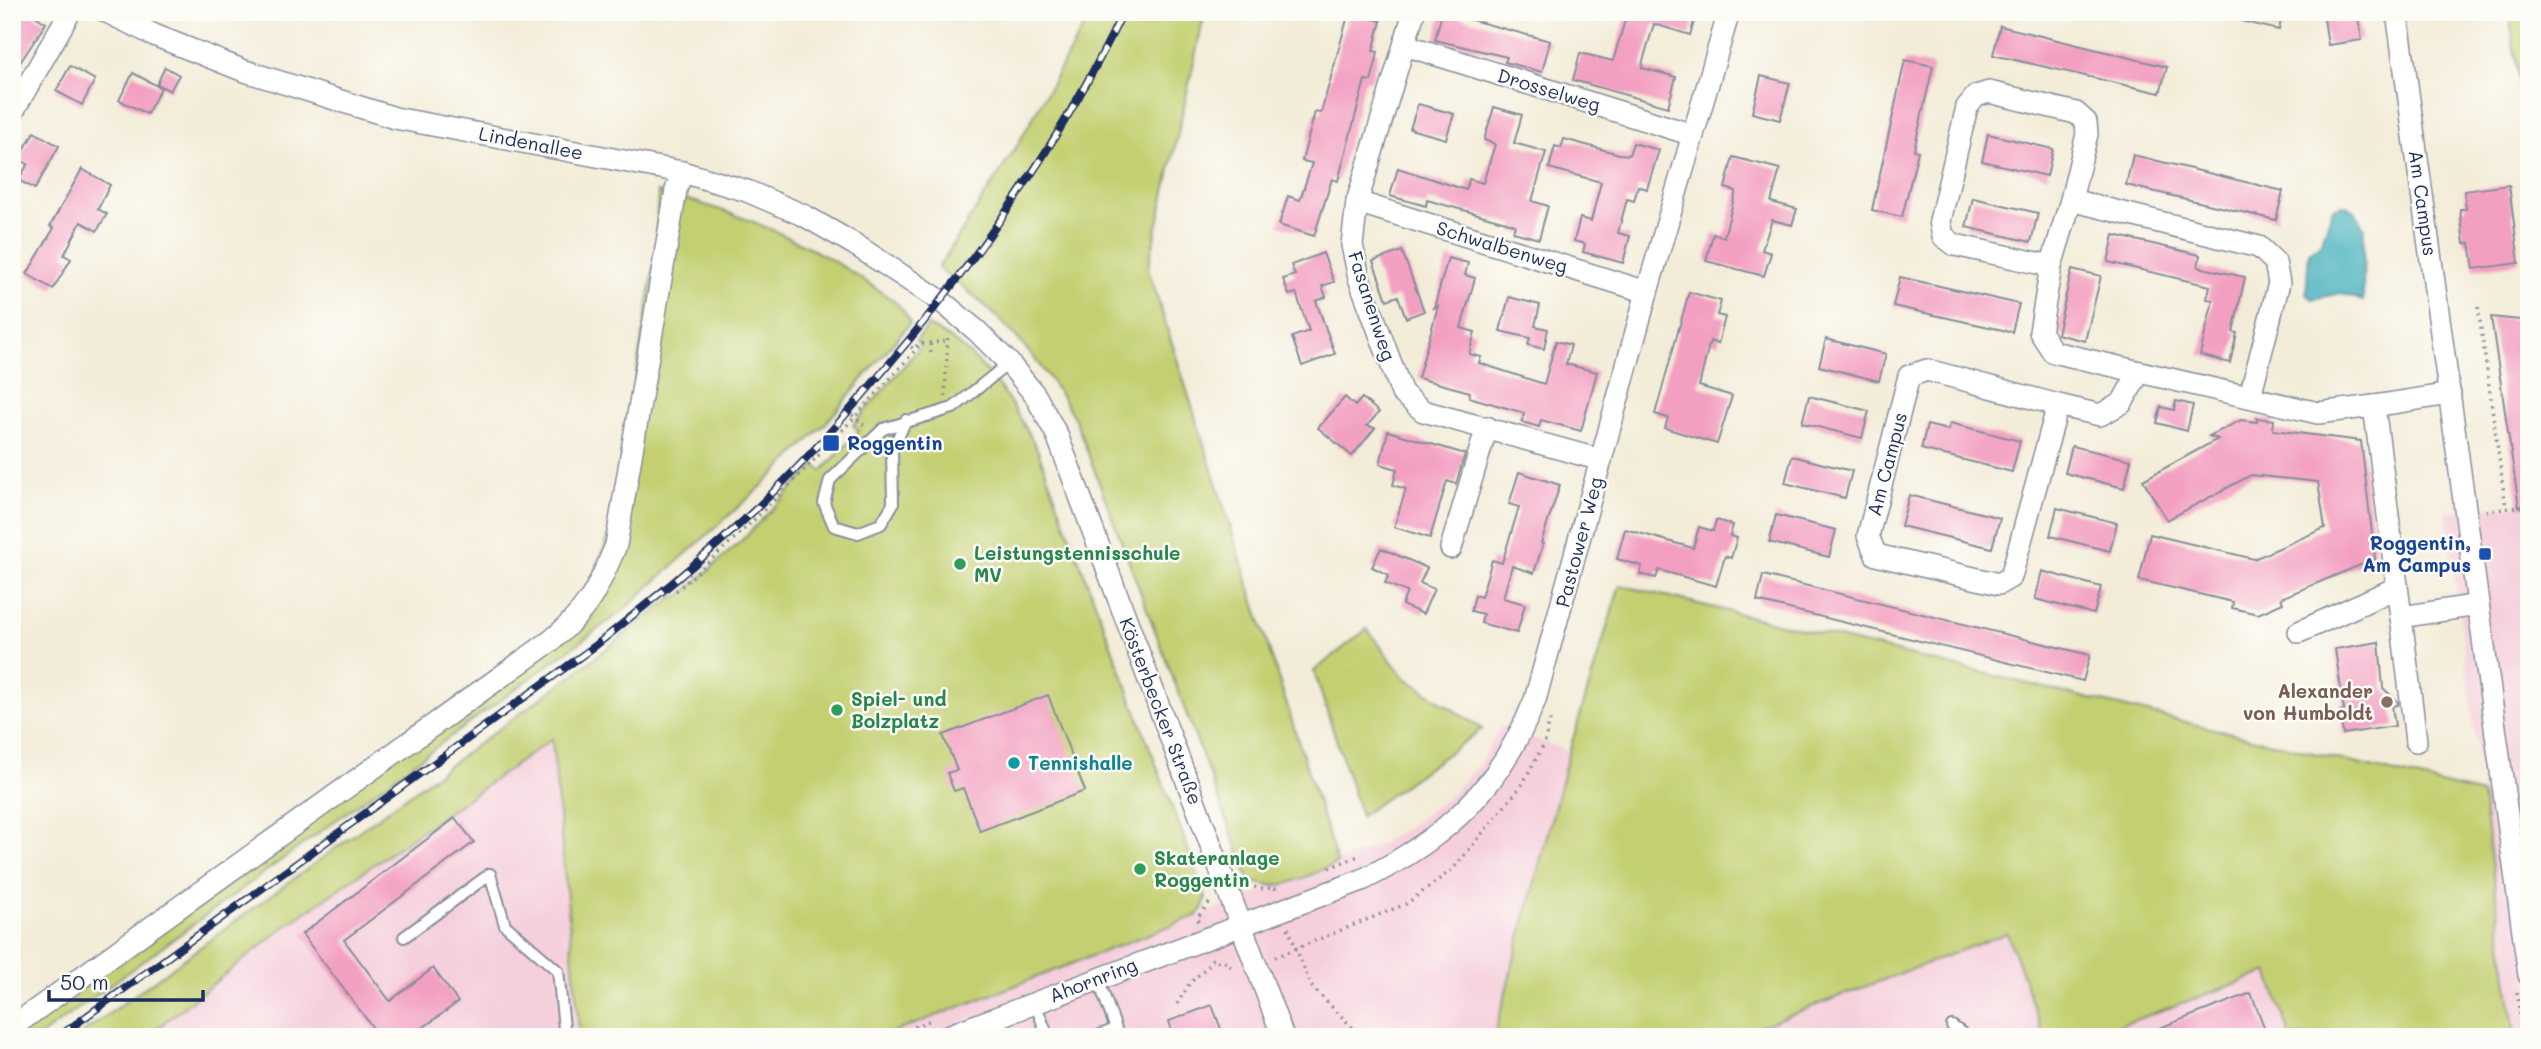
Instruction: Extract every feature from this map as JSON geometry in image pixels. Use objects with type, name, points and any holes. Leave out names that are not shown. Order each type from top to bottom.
[{"type":"street","points":[[12,113],[70,12]]},
{"type":"street","name":"Lindenallee","points":[[107,12],[154,35],[243,70],[395,118],[682,172],[747,191],[805,216],[854,244],[941,301]]},
{"type":"street","name":"Fasanenweg","points":[[1414,12],[1357,202],[1352,245],[1359,278],[1402,393],[1423,411],[1601,460]]},
{"type":"street","name":"Pastower Weg","points":[[1241,925],[1362,880],[1396,863],[1427,842],[1461,815],[1504,763],[1521,735],[1535,700],[1647,292],[1729,12]]},
{"type":"street","name":"Am Campus","points":[[2397,12],[2529,975]]},
{"type":"street","name":"Drosselweg","points":[[1405,45],[1693,135]]},
{"type":"street","points":[[2051,267],[1955,245],[1943,236],[1940,221],[1967,107],[1976,96],[1989,92],[2077,113],[2086,122],[2087,134],[2051,267],[2040,332],[2053,352],[2318,413],[2450,394]]},
{"type":"street","points":[[12,1027],[552,640],[578,618],[598,590],[615,545],[676,190],[682,172]]},
{"type":"street","points":[[2071,200],[2259,247],[2275,262],[2279,283],[2250,396]]},
{"type":"street","name":"Schwalbenweg","points":[[1357,202],[1647,292]]},
{"type":"street","name":"Kösterbecker Straße","points":[[941,301],[1009,363],[1035,395],[1057,435],[1283,1037]]},
{"type":"street","name":"Am Campus","points":[[2058,405],[2011,577],[1999,584],[1877,555],[1868,536],[1909,376],[1927,370],[2100,415],[2122,403],[2139,372]]},
{"type":"street","points":[[2374,406],[2416,741]]},
{"type":"street","points":[[1451,548],[1487,428]]},
{"type":"street","points":[[2299,632],[2396,588]]},
{"type":"street","points":[[2401,617],[2478,604]]},
{"type":"street","name":"Ahornring","points":[[945,1037],[974,1032],[1034,1003],[1241,925]]},
{"type":"lane","points":[[906,421],[892,451],[893,504],[881,524],[858,533],[834,526],[824,503],[830,480],[883,429],[906,421],[953,408],[1009,363]]},
{"type":"lane","points":[[404,937],[490,874],[505,925],[558,971],[565,1037]]},
{"type":"lane","points":[[1095,1037],[1116,1029],[1098,979]]},
{"type":"lane","points":[[1034,1003],[1048,1037]]},
{"type":"lane","points":[[1952,1026],[1967,1037]]},
{"type":"path","points":[[2478,307],[2506,508]]},
{"type":"path","points":[[940,328],[958,341]]},
{"type":"path","points":[[944,410],[948,333]]},
{"type":"path","points":[[911,347],[914,349],[920,345],[947,341]]},
{"type":"path","points":[[676,591],[781,495],[856,418],[920,345]]},
{"type":"path","points":[[930,345],[931,355]]},
{"type":"path","points":[[2465,513],[2528,506],[2529,515]]},
{"type":"path","points":[[1325,870],[1367,852]]},
{"type":"path","points":[[1248,884],[1259,889],[1282,886]]},
{"type":"path","points":[[1275,888],[1311,986],[1362,1037]]},
{"type":"path","points":[[1212,898],[1197,918],[1213,961]]},
{"type":"path","points":[[1177,1004],[1189,984],[1213,961],[1227,962],[1236,972]]},
{"type":"shaded area","points":[[2529,504],[2529,1037],[2515,1037],[2446,513]]},
{"type":"shaded area","points":[[1501,726],[1569,752],[1496,1037],[881,1037],[1290,882],[1377,846],[1413,824],[1451,795],[1481,762]]},
{"type":"shaded area","points":[[553,739],[580,1037],[146,1037],[286,926]]},
{"type":"shaded area","points":[[2008,932],[2045,1037],[1732,1037]]},
{"type":"shaded area","points":[[2268,972],[2291,1037],[2088,1037]]},
{"type":"green space","points":[[1092,12],[1205,12],[1148,268],[1337,863],[1293,882],[1271,885],[1249,879],[1075,419],[1047,375],[1015,336],[979,300],[938,268],[1017,146]]},
{"type":"green space","points":[[2509,12],[2529,12],[2529,151]]},
{"type":"green space","points":[[658,192],[741,217],[819,253],[892,300],[902,309],[910,323],[826,423],[763,485],[621,612],[39,1037],[12,1037],[569,614],[595,575],[610,532],[656,255]]},
{"type":"green space","points":[[928,326],[947,337],[980,364],[1006,396],[1038,451],[1206,897],[1203,908],[1196,916],[881,1037],[580,1037],[552,739],[286,926],[146,1037],[77,1037],[570,677],[674,596],[680,596],[738,544],[815,465],[822,471],[859,431],[853,425],[921,346],[916,341]]},
{"type":"green space","points":[[1620,585],[2482,794],[2515,1037],[2291,1037],[2268,972],[2088,1037],[2045,1037],[2007,933],[1732,1037],[1496,1037],[1569,752]]},
{"type":"green space","points":[[1367,629],[1404,677],[1482,729],[1361,816],[1314,671]]},
{"type":"water","points":[[2344,205],[2355,211],[2364,228],[2363,301],[2341,293],[2313,299],[2306,294],[2309,252],[2321,244],[2333,208]]},
{"type":"building","points":[[12,12],[29,12],[46,23],[12,75]]},
{"type":"building","points":[[1349,12],[1381,21],[1373,51],[1378,52],[1371,81],[1365,80],[1338,181],[1332,179],[1314,236],[1279,225],[1288,196],[1300,200],[1312,163],[1302,161],[1315,112],[1321,113]]},
{"type":"building","points":[[1442,12],[1550,41],[1542,72],[1505,62],[1507,57],[1435,40]]},
{"type":"building","points":[[1697,12],[1690,35],[1654,24],[1642,68],[1676,77],[1668,107],[1573,80],[1580,53],[1613,61],[1627,13]]},
{"type":"building","points":[[2233,12],[2283,12],[2279,30],[2232,19]]},
{"type":"building","points":[[2323,12],[2357,12],[2362,40],[2328,45]]},
{"type":"building","points":[[2000,26],[2167,67],[2160,93],[1993,55]]},
{"type":"building","points":[[1905,60],[1933,66],[1914,150],[1918,151],[1902,217],[1872,210]]},
{"type":"building","points":[[70,66],[95,80],[82,105],[56,91]]},
{"type":"building","points":[[165,67],[179,75],[170,91],[157,84]]},
{"type":"building","points":[[133,73],[161,88],[147,114],[119,100]]},
{"type":"building","points":[[1761,76],[1790,83],[1780,120],[1752,113]]},
{"type":"building","points":[[1418,104],[1454,114],[1446,139],[1410,129]]},
{"type":"building","points":[[1494,107],[1522,115],[1514,143],[1546,152],[1532,201],[1548,206],[1539,239],[1513,232],[1515,225],[1506,222],[1427,200],[1426,206],[1390,196],[1398,168],[1466,190],[1469,179],[1483,183],[1495,144],[1484,140]]},
{"type":"building","points":[[34,132],[59,146],[35,189],[18,180],[28,164],[19,159]]},
{"type":"building","points":[[1988,134],[2053,149],[2047,176],[1982,161]]},
{"type":"building","points":[[1564,139],[1619,154],[1629,155],[1633,143],[1659,150],[1647,189],[1638,186],[1634,201],[1627,199],[1618,233],[1630,236],[1623,263],[1583,252],[1585,244],[1574,241],[1580,218],[1591,221],[1601,182],[1549,168],[1555,146],[1561,148]]},
{"type":"building","points":[[2133,155],[2283,191],[2276,220],[2126,185]]},
{"type":"building","points":[[1733,157],[1780,169],[1771,202],[1797,209],[1792,225],[1772,220],[1762,250],[1771,253],[1764,276],[1706,261],[1713,234],[1724,237],[1736,191],[1725,188]]},
{"type":"building","points":[[82,169],[110,185],[98,209],[107,214],[97,231],[81,222],[64,255],[71,259],[53,289],[27,274],[54,228],[50,226]]},
{"type":"building","points":[[2509,185],[2519,263],[2474,269],[2470,243],[2464,244],[2460,209],[2466,209],[2464,191]]},
{"type":"building","points":[[1973,198],[2038,213],[2031,242],[1966,227]]},
{"type":"building","points":[[2114,235],[2200,255],[2198,267],[2245,277],[2233,332],[2237,333],[2230,363],[2200,355],[2213,300],[2207,299],[2210,286],[2108,262]]},
{"type":"building","points":[[1402,251],[1424,311],[1406,318],[1398,296],[1387,300],[1373,261]]},
{"type":"building","points":[[1323,253],[1334,282],[1322,286],[1326,297],[1316,301],[1335,354],[1302,366],[1292,337],[1309,331],[1296,293],[1289,295],[1283,279],[1295,275],[1291,265]]},
{"type":"building","points":[[1448,258],[1468,263],[1465,275],[1475,278],[1461,328],[1475,332],[1469,354],[1481,357],[1479,363],[1544,384],[1556,341],[1571,345],[1566,364],[1597,372],[1581,431],[1541,420],[1539,427],[1522,422],[1524,413],[1469,397],[1470,392],[1418,378]]},
{"type":"building","points":[[2072,269],[2101,276],[2085,341],[2057,334]]},
{"type":"building","points":[[1900,277],[2019,304],[2012,332],[1893,306]]},
{"type":"building","points":[[1689,292],[1721,301],[1717,315],[1725,317],[1718,344],[1710,341],[1699,386],[1732,396],[1717,444],[1665,428],[1668,418],[1655,414]]},
{"type":"building","points":[[1509,297],[1540,305],[1535,326],[1548,329],[1544,349],[1528,345],[1530,338],[1500,331]]},
{"type":"building","points":[[2491,317],[2529,321],[2529,506],[2519,507]]},
{"type":"building","points":[[1826,339],[1886,354],[1879,381],[1819,366]]},
{"type":"building","points":[[1809,396],[1869,411],[1862,438],[1802,423]]},
{"type":"building","points":[[1345,397],[1355,406],[1362,398],[1379,412],[1367,426],[1375,428],[1352,456],[1318,428]]},
{"type":"building","points":[[2176,401],[2193,405],[2187,431],[2157,423],[2161,407],[2174,410]]},
{"type":"building","points":[[2257,418],[2274,420],[2273,430],[2361,441],[2375,559],[2281,598],[2283,603],[2258,614],[2232,608],[2233,602],[2139,580],[2150,534],[2254,559],[2325,528],[2318,482],[2251,475],[2167,520],[2143,480],[2218,439],[2209,436],[2241,420],[2257,422]]},
{"type":"building","points":[[1950,423],[2020,441],[2012,472],[1921,449],[1927,425],[1948,430]]},
{"type":"building","points":[[1388,431],[1465,454],[1456,484],[1447,481],[1430,538],[1394,527],[1406,489],[1393,485],[1397,469],[1380,464]]},
{"type":"building","points":[[2072,446],[2131,460],[2124,488],[2065,473]]},
{"type":"building","points":[[1792,456],[1852,471],[1845,498],[1785,483]]},
{"type":"building","points":[[1519,472],[1560,485],[1534,573],[1512,566],[1503,598],[1525,604],[1517,633],[1481,623],[1483,614],[1471,611],[1475,595],[1481,597],[1492,560],[1502,563],[1519,507],[1509,504]]},
{"type":"building","points":[[1909,495],[2000,518],[1992,548],[1901,526]]},
{"type":"building","points":[[2057,508],[2117,523],[2110,551],[2050,536]]},
{"type":"building","points":[[1776,515],[1836,530],[1829,557],[1769,542]]},
{"type":"building","points":[[1716,520],[1733,525],[1730,536],[1737,538],[1731,558],[1725,556],[1716,586],[1659,570],[1656,578],[1640,574],[1642,566],[1617,559],[1625,529],[1693,548],[1699,527],[1713,531]]},
{"type":"building","points":[[1381,548],[1427,568],[1420,583],[1434,589],[1423,614],[1402,605],[1407,592],[1385,583],[1389,575],[1372,567]]},
{"type":"building","points":[[2042,571],[2101,587],[2094,614],[2035,599]]},
{"type":"building","points":[[1763,575],[2090,655],[2083,681],[1757,601]]},
{"type":"building","points":[[2379,642],[2383,688],[2398,702],[2398,705],[2392,706],[2395,726],[2343,734],[2340,711],[2344,710],[2335,649]]},
{"type":"building","name":"Tennishalle","points":[[1048,695],[1085,791],[980,831],[963,788],[954,791],[947,773],[957,770],[943,735]]},
{"type":"building","points":[[455,818],[474,842],[344,940],[390,1001],[433,968],[458,1002],[424,1027],[432,1037],[380,1037],[302,934]]},
{"type":"building","points":[[2251,993],[2268,1037],[2141,1035]]},
{"type":"building","points":[[1212,1005],[1224,1037],[1174,1037],[1169,1021]]},
{"type":"railway","points":[[58,1037],[595,646],[760,505],[874,382],[987,239],[1074,106],[1123,12]]},
{"type":"place","name":"Roggentin","points":[[831,443]]},
{"type":"place","name":"Roggentin, Am Campus","points":[[2485,554]]},
{"type":"place","name":"Leistungstennisschule MV","points":[[960,564]]},
{"type":"place","name":"Alexander von Humboldt","points":[[2387,702]]},
{"type":"place","name":"Spiel- und Bolzplatz","points":[[837,710]]},
{"type":"place","name":"Tennishalle","points":[[1014,763]]},
{"type":"place","name":"Skateranlage Roggentin","points":[[1140,869]]}]
